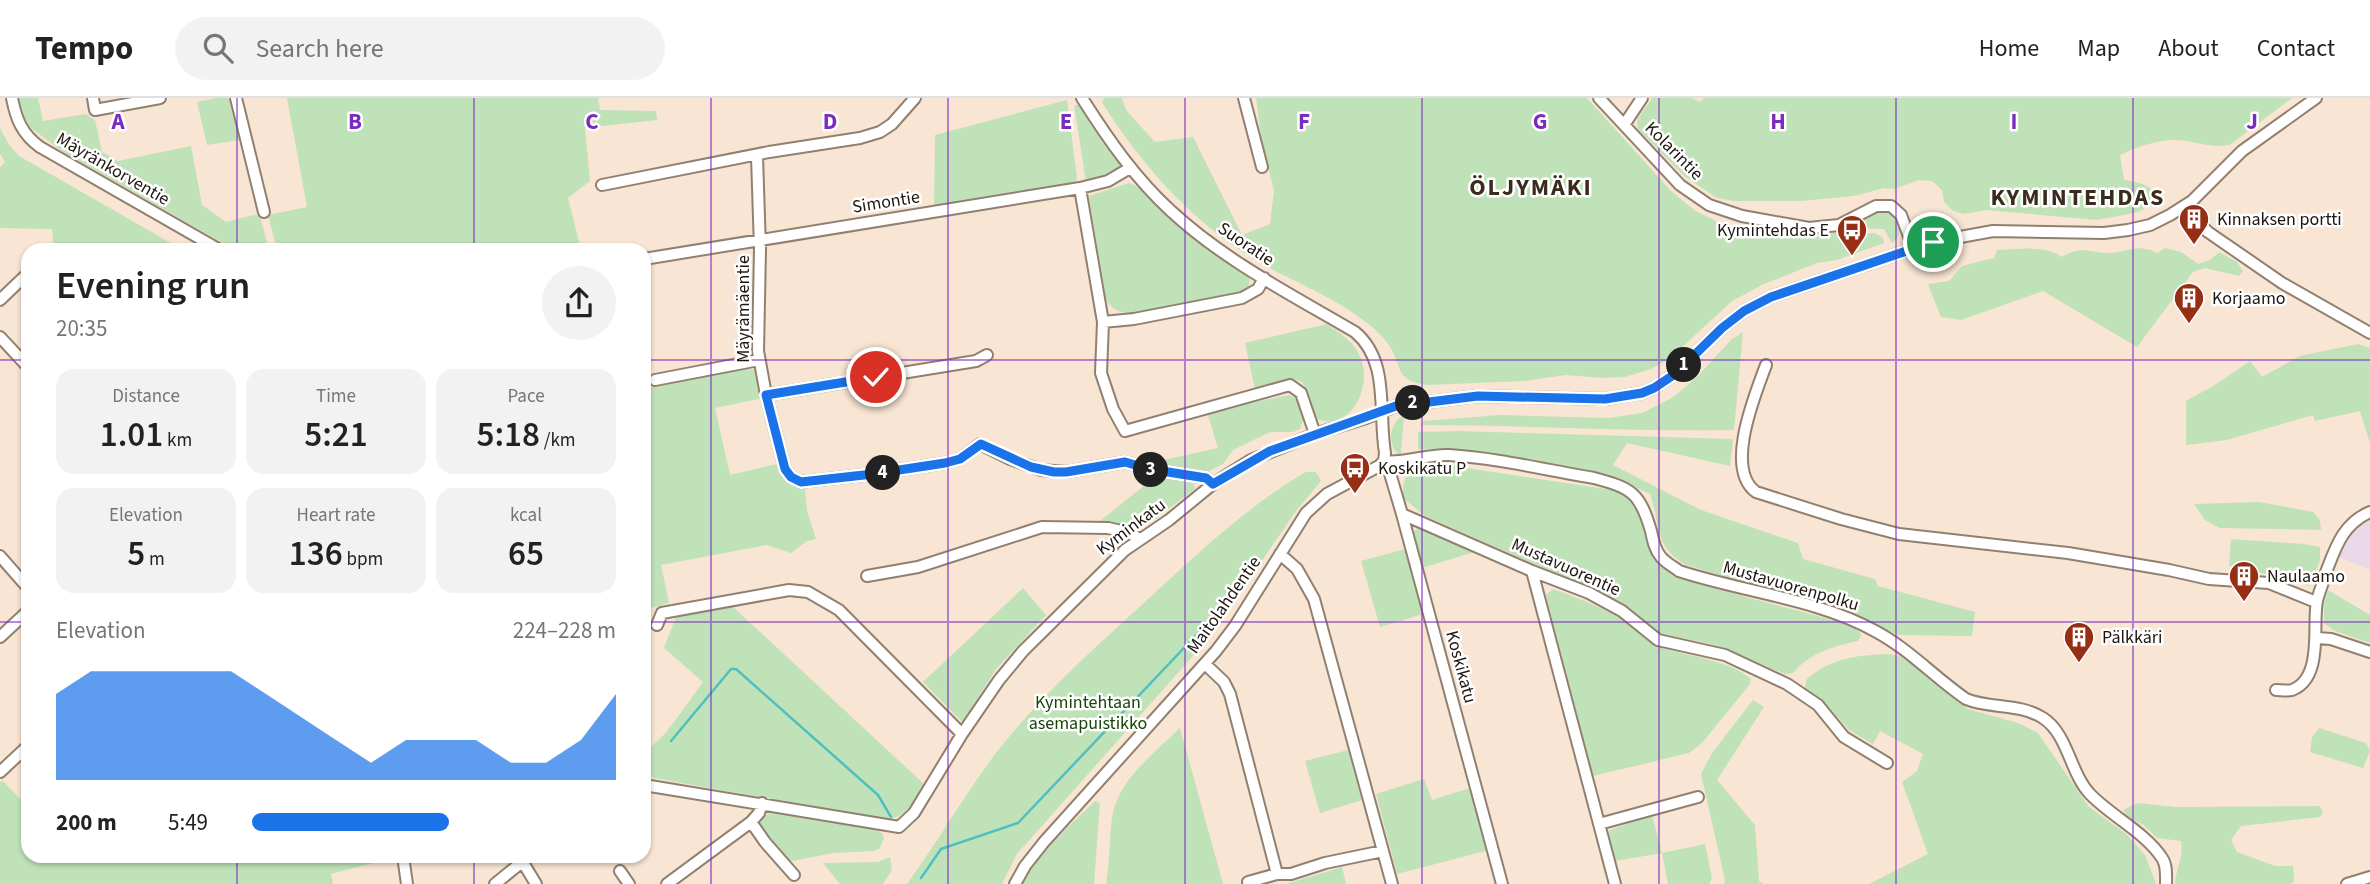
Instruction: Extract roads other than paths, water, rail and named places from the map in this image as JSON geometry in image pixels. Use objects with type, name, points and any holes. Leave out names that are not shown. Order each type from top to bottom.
[{"type":"street","name":"Mäyränkorventie","points":[[12,98],[19,124],[28,137],[40,147],[208,243]]},
{"type":"street","points":[[93,98],[95,110],[160,98]]},
{"type":"street","points":[[236,98],[264,212]]},
{"type":"street","points":[[602,185],[880,132],[915,98]]},
{"type":"street","name":"Suoratie","points":[[1082,98],[1130,168],[1171,211],[1209,242],[1355,332],[1365,342],[1376,363],[1382,410]]},
{"type":"street","points":[[1244,98],[1262,167]]},
{"type":"street","name":"Kolarintie","points":[[1599,98],[1680,185],[1716,208],[1742,216],[1809,228],[1839,225],[1876,206],[1891,206],[1901,215],[1913,247]]},
{"type":"street","points":[[1624,125],[1642,98]]},
{"type":"street","name":"Kyminkatu","points":[[762,803],[899,827],[914,813],[962,734],[999,680],[1023,651],[1112,560],[1169,520],[1213,484],[1251,460],[1382,410],[1419,402],[1478,396],[1605,399],[1632,396],[1654,388],[1675,374],[1722,328],[1744,311],[1771,297],[1913,247],[1993,231],[2104,233],[2160,221],[2182,208],[2242,151],[2316,98]]},
{"type":"street","name":"Mäyrämäentie","points":[[757,156],[760,239],[759,360],[785,469],[791,477],[801,482],[945,463],[960,459],[981,444],[1041,470],[1066,472],[1125,462],[1149,469],[1206,478],[1213,484]]},
{"type":"street","name":"Simontie","points":[[651,258],[1080,188],[1108,181],[1130,168]]},
{"type":"street","points":[[1080,188],[1103,322],[1101,373],[1113,409],[1125,431],[1290,385],[1301,393],[1315,434]]},
{"type":"street","points":[[2182,208],[2208,232],[2282,283],[2370,333]]},
{"type":"street","points":[[1103,322],[1134,319],[1242,298],[1258,289],[1264,278]]},
{"type":"street","points":[[0,300],[21,280]]},
{"type":"street","points":[[0,337],[21,360]]},
{"type":"street","points":[[766,395],[976,361],[987,355]]},
{"type":"street","points":[[655,380],[759,360]]},
{"type":"street","points":[[1766,365],[1751,406],[1743,447],[1744,478],[1748,486],[1756,492],[1899,534],[2068,553],[2210,579],[2269,583],[2316,602]]},
{"type":"street","points":[[1382,410],[1384,461]]},
{"type":"street","name":"Mustavuorenpolku","points":[[1384,461],[1394,463],[1422,456],[1463,456],[1594,478],[1629,490],[1644,508],[1654,546],[1662,558],[1679,571],[1833,612],[1898,644],[1966,699],[1977,704],[2021,709],[2044,718],[2059,737],[2087,792],[2137,833],[2162,858],[2166,868],[2166,884]]},
{"type":"street","name":"Koskikatu","points":[[1384,461],[1402,514],[1502,884]]},
{"type":"street","name":"Maitolahdentie","points":[[1014,884],[1044,842],[1205,664],[1235,626],[1296,528],[1315,504],[1384,461]]},
{"type":"street","points":[[2276,690],[2292,690],[2302,682],[2310,669],[2317,638],[2316,602],[2331,558],[2352,522],[2370,512]]},
{"type":"street","name":"Mustavuorentie","points":[[1402,514],[1589,593],[1622,611],[1658,640],[1725,655],[1787,684],[1818,705],[1844,737],[1887,763]]},
{"type":"street","points":[[867,576],[918,567],[1042,527],[1108,528],[1130,533],[1139,539]]},
{"type":"street","points":[[1280,554],[1297,569],[1314,599],[1392,884]]},
{"type":"street","points":[[0,556],[21,580]]},
{"type":"street","points":[[1532,571],[1615,884]]},
{"type":"street","points":[[18,576],[21,573]]},
{"type":"street","points":[[657,625],[662,613],[789,590],[808,592],[839,610],[962,734]]},
{"type":"street","points":[[0,637],[21,618]]},
{"type":"street","points":[[2317,638],[2331,639],[2370,652]]},
{"type":"street","points":[[1205,664],[1224,682],[1230,694],[1277,874]]},
{"type":"street","points":[[0,772],[21,752]]},
{"type":"street","points":[[651,786],[762,803],[759,813],[751,822],[667,884]]},
{"type":"street","points":[[1599,824],[1698,797]]},
{"type":"street","points":[[751,822],[794,875]]},
{"type":"street","points":[[1248,882],[1383,851]]},
{"type":"street","points":[[404,863],[407,884]]},
{"type":"street","points":[[495,884],[516,863]]},
{"type":"street","points":[[523,863],[536,884]]},
{"type":"street","points":[[620,871],[629,884]]},
{"type":"street","points":[[2347,884],[2370,877]]},
{"type":"waterway","points":[[921,878],[941,849],[1018,823],[1201,630]]},
{"type":"waterway","points":[[671,741],[731,669],[736,669],[878,795],[891,817]]},
{"type":"place","name":"Kinnaksen portti","points":[[2194,246]]},
{"type":"place","name":"Kymintehdas E","points":[[1852,257]]},
{"type":"place","name":"Korjaamo","points":[[2189,325]]},
{"type":"place","name":"Koskikatu P","points":[[1355,495]]},
{"type":"place","name":"Naulaamo","points":[[2244,603]]},
{"type":"place","name":"Pälkkäri","points":[[2079,664]]},
{"type":"district","name":"ÖLJYMÄKI","points":[[1531,187]]},
{"type":"district","name":"KYMINTEHDAS","points":[[2078,197]]},
{"type":"park label","name":"Kymintehtaan asemapuistikko","points":[[1088,712]]}]
